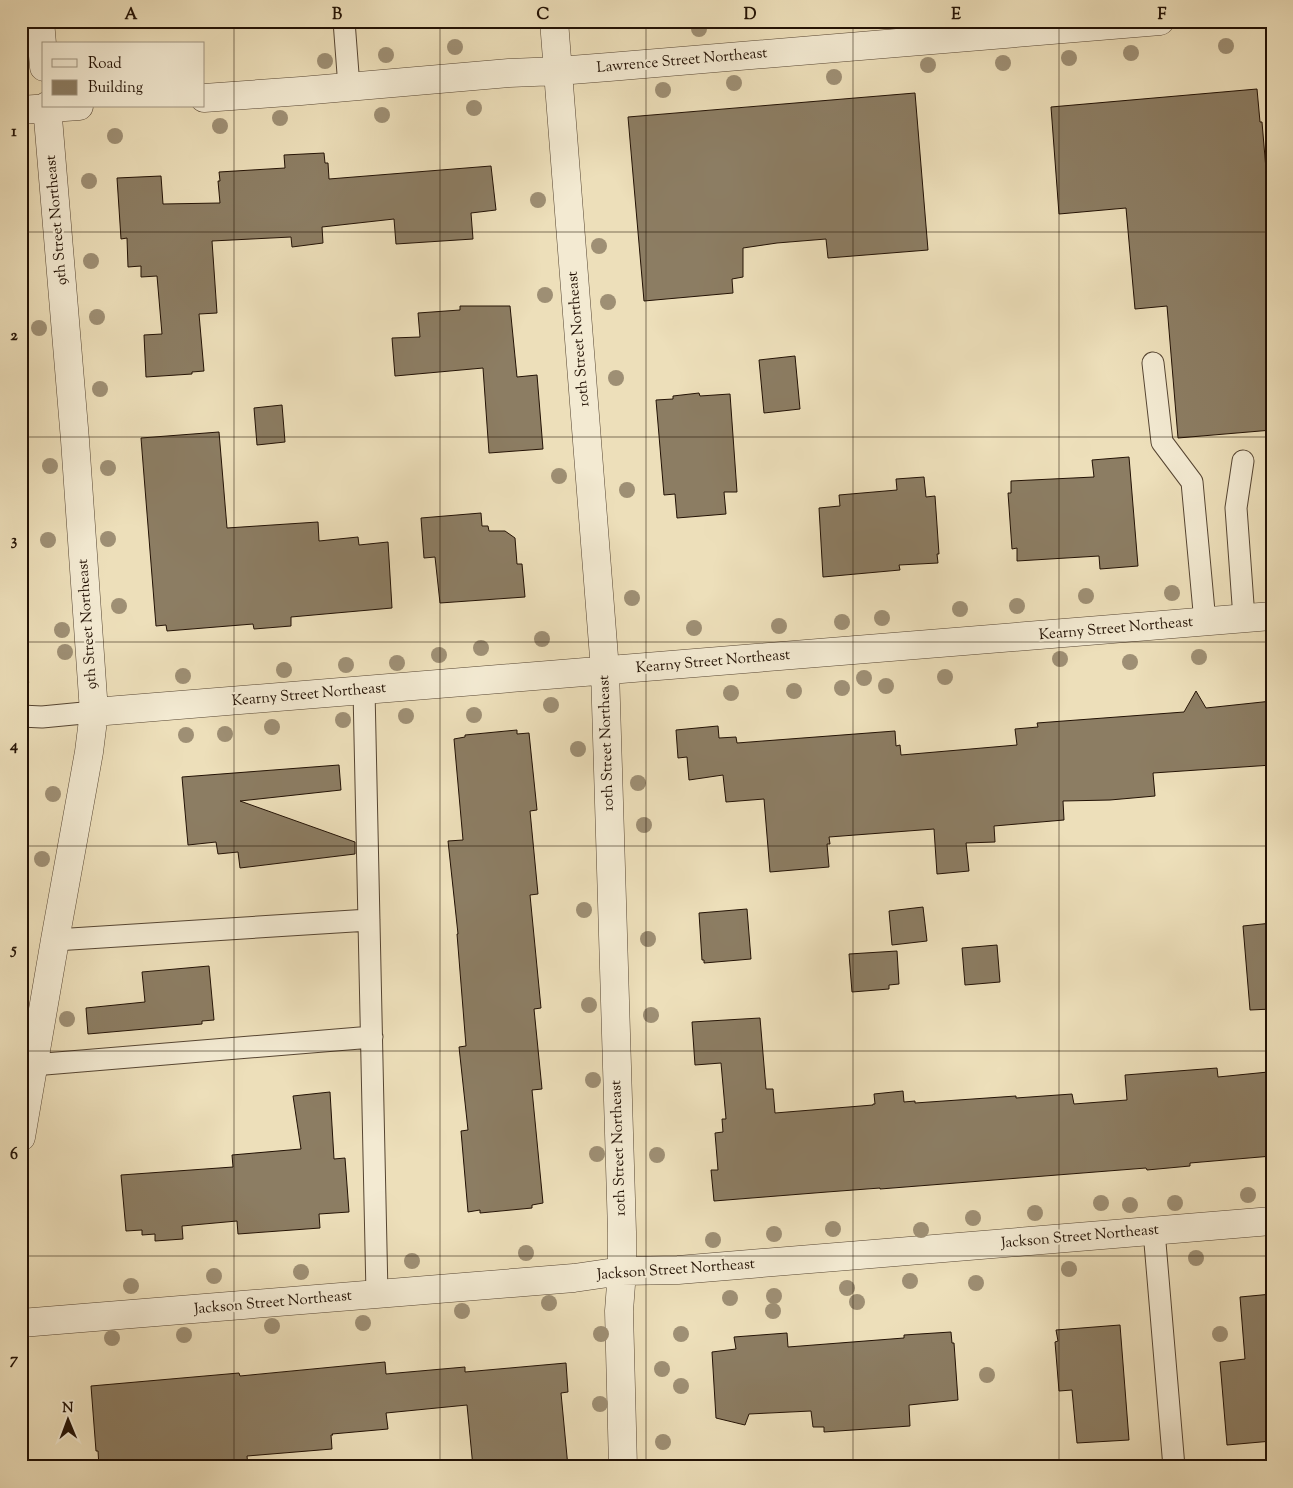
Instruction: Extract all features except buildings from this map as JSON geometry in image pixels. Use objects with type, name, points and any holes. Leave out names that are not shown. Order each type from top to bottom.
[{"type":"street","points":[[40,21],[42,44]]},
{"type":"street","name":"10th Street Northeast","points":[[554,21],[605,670],[622,1212],[622,1271],[619,1311],[623,1467]]},
{"type":"street","name":"Lawrence Street Northeast","points":[[205,98],[509,73],[558,71],[914,31],[1160,21]]},
{"type":"street","name":"9th Street Northeast","points":[[21,1137],[89,752],[94,712],[73,420],[39,108]]},
{"type":"street","name":"Kearny Street Northeast","points":[[94,712],[1272,616]]},
{"type":"street","name":"Jackson Street Northeast","points":[[21,1323],[574,1278],[622,1271],[678,1270],[1272,1221]]},
{"type":"lane","points":[[344,21],[349,86]]},
{"type":"lane","points":[[1152,364],[1162,442],[1192,482],[1205,622]]},
{"type":"lane","points":[[1243,461],[1236,508],[1244,618]]},
{"type":"lane","points":[[364,690],[377,1294]]},
{"type":"lane","points":[[21,716],[42,717],[94,712]]},
{"type":"lane","points":[[55,940],[369,920]]},
{"type":"lane","points":[[33,1065],[372,1037]]},
{"type":"lane","points":[[1154,1231],[1174,1467]]},
{"type":"path","points":[[21,682],[29,682]]}]
